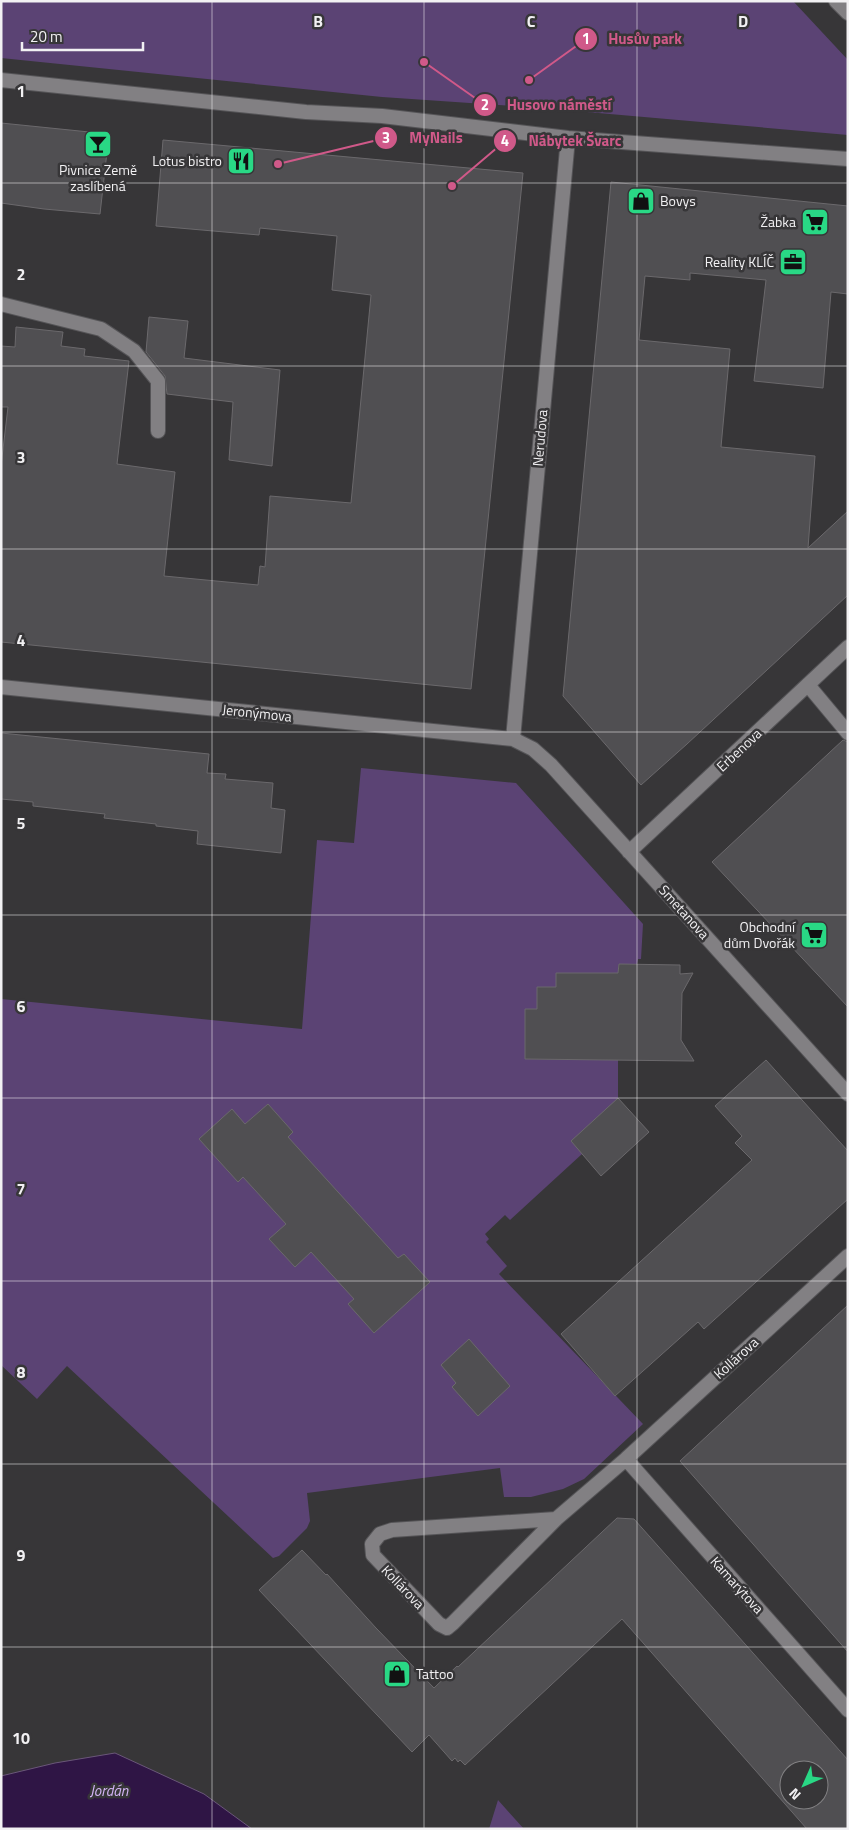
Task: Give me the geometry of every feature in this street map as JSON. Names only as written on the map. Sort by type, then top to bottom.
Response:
[{"type":"street","points":[[836,1],[848,13]]},
{"type":"street","points":[[1,80],[306,112],[382,116],[568,138],[848,159]]},
{"type":"street","name":"Nerudova","points":[[513,739],[568,138]]},
{"type":"street","points":[[1,304],[101,329],[134,351],[158,381],[158,431]]},
{"type":"street","name":"Erbenova","points":[[630,852],[848,647]]},
{"type":"street","points":[[808,685],[848,733]]},
{"type":"street","name":"Jeronýmova","points":[[1,687],[513,739]]},
{"type":"street","name":"Smetanova","points":[[513,739],[533,749],[551,766],[848,1094]]},
{"type":"street","name":"Kollárova","points":[[556,1519],[392,1530],[380,1534],[372,1544],[373,1555],[439,1624],[447,1628],[556,1519],[626,1459],[848,1256]]},
{"type":"street","name":"Kamarýtova","points":[[626,1459],[848,1710]]},
{"type":"shaded area","points":[[1,1],[793,1],[848,60],[848,135],[541,108],[382,97],[1,58]]},
{"type":"shaded area","points":[[361,768],[516,783],[643,924],[641,959],[638,959],[637,964],[619,964],[618,973],[556,973],[556,987],[537,1009],[525,1009],[525,1059],[618,1060],[618,1098],[582,1154],[510,1220],[505,1215],[485,1234],[489,1239],[486,1242],[507,1266],[499,1274],[643,1424],[584,1479],[563,1489],[531,1497],[504,1497],[500,1468],[307,1493],[310,1521],[307,1528],[279,1556],[273,1558],[67,1366],[37,1399],[1,1365],[1,999],[302,1029],[317,840],[354,843]]},
{"type":"shaded area","points":[[498,1800],[524,1829],[489,1829]]},
{"type":"water","name":"Jordán","points":[[115,1753],[204,1794],[252,1829],[1,1829],[1,1776],[55,1763]]},
{"type":"building","points":[[1,123],[109,134],[100,214],[1,203]]},
{"type":"building","points":[[163,140],[523,173],[471,689],[1,642],[1,466],[8,407],[1,407],[1,346],[15,347],[16,327],[63,332],[61,346],[85,349],[84,356],[129,361],[117,464],[175,472],[164,576],[258,585],[260,566],[265,567],[270,496],[351,503],[371,295],[332,290],[337,236],[260,228],[259,235],[156,226]]},
{"type":"building","points":[[611,182],[848,206],[848,294],[831,292],[823,388],[754,381],[766,280],[690,273],[690,280],[645,276],[639,340],[730,349],[721,447],[815,456],[808,548],[848,511],[848,595],[641,785],[563,696]]},
{"type":"building","points":[[149,317],[188,321],[184,358],[280,370],[272,466],[229,460],[233,402],[167,394],[165,376],[146,352]]},
{"type":"building","points":[[1,733],[209,754],[207,773],[226,774],[225,779],[273,783],[271,808],[285,810],[281,853],[197,844],[198,831],[104,818],[105,814],[33,806],[33,802],[1,799]]},
{"type":"building","name":"Obchodní dům Dvořák","points":[[843,740],[848,742],[848,1007],[712,862]]},
{"type":"building","points":[[619,964],[680,965],[680,974],[693,973],[682,993],[681,1040],[694,1061],[525,1059],[525,1009],[537,1009],[537,987],[556,987],[556,973],[618,973]]},
{"type":"building","points":[[766,1060],[848,1151],[848,1199],[704,1329],[698,1322],[615,1396],[561,1334],[752,1160],[735,1143],[742,1136],[715,1106]]},
{"type":"building","points":[[618,1098],[649,1132],[601,1176],[571,1141]]},
{"type":"building","points":[[268,1104],[293,1132],[288,1137],[398,1258],[404,1254],[430,1282],[374,1333],[348,1304],[354,1299],[311,1252],[295,1267],[269,1239],[286,1224],[243,1177],[238,1182],[199,1139],[232,1109],[245,1124]]},
{"type":"building","points":[[848,1305],[848,1652],[680,1461]]},
{"type":"building","points":[[469,1339],[510,1386],[478,1416],[452,1387],[456,1383],[441,1365]]},
{"type":"building","points":[[617,1518],[634,1519],[848,1760],[848,1829],[807,1829],[790,1810],[829,1810],[829,1760],[779,1760],[779,1797],[622,1619],[465,1765],[460,1760],[458,1762],[455,1758],[452,1761],[429,1735],[412,1752],[259,1590],[302,1550],[434,1688]]},
{"type":"place","name":"Husovo náměstí","points":[[424,62]]},
{"type":"place","name":"Husův park","points":[[529,80]]},
{"type":"place","name":"Pivnice Země zaslíbená","points":[[98,144]]},
{"type":"place","name":"Lotus bistro","points":[[241,161]]},
{"type":"place","name":"MyNails","points":[[278,164]]},
{"type":"place","name":"Nábytek Švarc","points":[[452,186]]},
{"type":"place","name":"Bovys","points":[[641,201]]},
{"type":"place","name":"Žabka","points":[[815,222]]},
{"type":"place","name":"Reality KLÍČ","points":[[793,262]]},
{"type":"place","name":"Obchodní dům Dvořák","points":[[814,935]]},
{"type":"place","name":"Tattoo","points":[[397,1674]]}]
